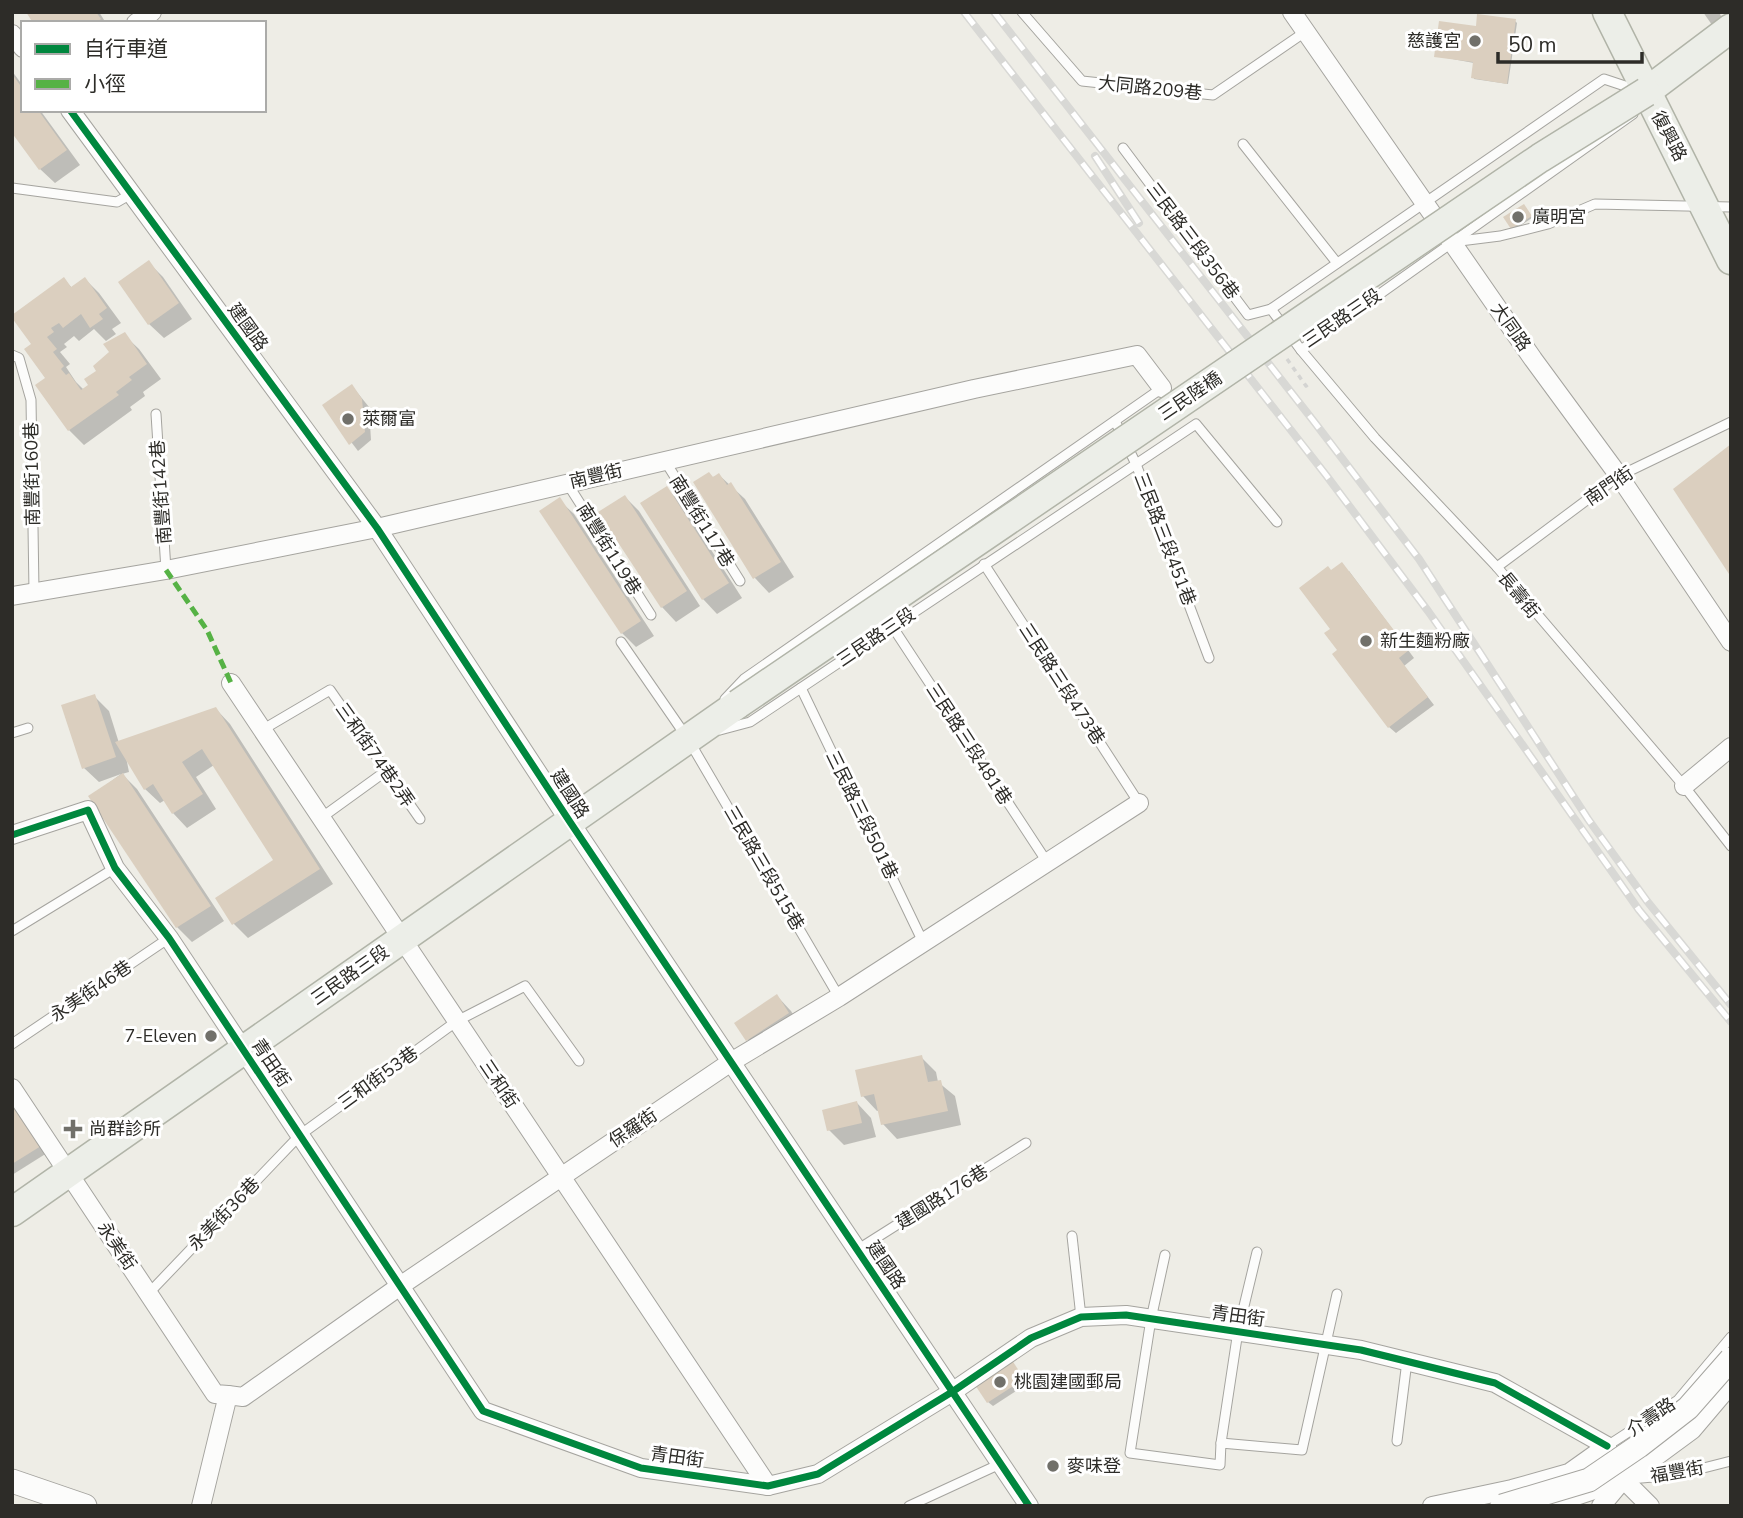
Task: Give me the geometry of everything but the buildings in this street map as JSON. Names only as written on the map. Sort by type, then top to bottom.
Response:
[{"type":"main road","name":"復興路","points":[[1607,12],[1646,92],[1718,206],[1731,260]]},
{"type":"main road","name":"三民路三段","points":[[1646,92],[1731,29]]},
{"type":"main road","name":"三民陸橋","points":[[738,704],[1540,158],[1646,92]]},
{"type":"main road","name":"三民路三段","points":[[12,1212],[738,704]]},
{"type":"street","name":"大同路","points":[[1292,12],[1423,204],[1619,476],[1731,642]]},
{"type":"street","name":"建國路","points":[[70,112],[377,528],[570,822],[1029,1506]]},
{"type":"street","name":"南豐街","points":[[12,596],[166,570],[377,528],[974,389],[1137,355],[1162,388]]},
{"type":"street","name":"三和街","points":[[231,683],[768,1486]]},
{"type":"street","points":[[1685,786],[1731,747]]},
{"type":"street","name":"保羅街","points":[[229,1395],[243,1397],[400,1286],[731,1062],[839,997],[1139,803]]},
{"type":"street","name":"青田街","points":[[12,835],[88,810],[115,868],[169,937],[484,1412],[641,1468],[768,1486],[818,1474],[952,1392],[1031,1339],[1081,1317],[1126,1315],[1361,1350],[1495,1383],[1607,1446]]},
{"type":"street","name":"永美街","points":[[12,1088],[215,1394],[229,1395]]},
{"type":"street","points":[[1502,1506],[1589,1480],[1688,1408],[1728,1356]]},
{"type":"street","name":"介壽路","points":[[1546,1506],[1624,1479],[1692,1430],[1731,1384]]},
{"type":"street","points":[[201,1506],[229,1395]]},
{"type":"street","points":[[1607,1446],[1624,1479],[1650,1506]]},
{"type":"street","name":"介壽路","points":[[1432,1506],[1512,1489],[1569,1473],[1607,1446]]},
{"type":"street","points":[[1601,1506],[1624,1479]]},
{"type":"street","points":[[12,1481],[85,1506]]},
{"type":"lane","name":"大同路209巷","points":[[1022,12],[1082,81],[1213,95],[1304,32]]},
{"type":"lane","points":[[1271,309],[1604,79],[1646,92]]},
{"type":"lane","name":"三民路三段","points":[[1271,309],[1301,350],[1631,117],[1646,92]]},
{"type":"lane","points":[[1243,144],[1338,263]]},
{"type":"lane","name":"三民路三段356巷","points":[[1123,148],[1248,315],[1271,309]]},
{"type":"lane","points":[[12,188],[117,202],[131,194]]},
{"type":"lane","points":[[1451,242],[1500,236],[1548,224],[1595,204],[1718,206]]},
{"type":"lane","name":"長壽街","points":[[1301,350],[1375,438],[1497,567],[1685,786],[1731,846]]},
{"type":"lane","name":"南豐街160巷","points":[[16,357],[31,400],[34,591]]},
{"type":"lane","name":"三民路三段","points":[[688,739],[744,679],[1162,388]]},
{"type":"lane","name":"南豐街142巷","points":[[156,414],[166,570]]},
{"type":"lane","name":"三民路三段451巷","points":[[1115,421],[1136,464],[1209,658]]},
{"type":"lane","name":"南門街","points":[[1497,567],[1619,476],[1731,422]]},
{"type":"lane","name":"三民路三段","points":[[688,739],[750,722],[1196,424],[1277,522]]},
{"type":"lane","name":"南豐街117巷","points":[[664,460],[740,582]]},
{"type":"lane","name":"南豐街119巷","points":[[567,483],[651,615]]},
{"type":"lane","name":"三民路三段473巷","points":[[984,564],[1139,803]]},
{"type":"lane","name":"三民路三段481巷","points":[[892,626],[1047,862]]},
{"type":"lane","name":"三民路三段515巷","points":[[621,642],[688,739],[839,997]]},
{"type":"lane","name":"三民路三段501巷","points":[[801,688],[923,942]]},
{"type":"lane","name":"三和街74巷2弄","points":[[262,730],[330,690],[420,819]]},
{"type":"lane","points":[[12,733],[28,728]]},
{"type":"lane","points":[[321,818],[386,771]]},
{"type":"lane","points":[[12,930],[115,868]]},
{"type":"lane","name":"永美街46巷","points":[[12,1044],[169,937]]},
{"type":"lane","name":"三和街53巷","points":[[300,1135],[457,1021],[525,986],[579,1061]]},
{"type":"lane","name":"永美街36巷","points":[[149,1293],[300,1135]]},
{"type":"lane","name":"建國路176巷","points":[[857,1250],[1026,1143]]},
{"type":"lane","points":[[1072,1236],[1081,1317]]},
{"type":"lane","points":[[1165,1255],[1130,1453],[1220,1465],[1238,1331],[1257,1252]]},
{"type":"lane","points":[[1221,1443],[1302,1450],[1336,1294]]},
{"type":"lane","name":"介壽路","points":[[1607,1446],[1678,1400],[1728,1356],[1731,1337]]},
{"type":"lane","points":[[1396,1441],[1407,1362]]},
{"type":"lane","name":"福豐街","points":[[1624,1479],[1676,1475],[1731,1461]]},
{"type":"lane","points":[[909,1506],[1000,1464]]},
{"type":"path","points":[[1286,357],[1306,386],[1310,383],[1304,373]]},
{"type":"railway","points":[[964,12],[1326,475],[1428,611],[1639,910],[1731,1022]]},
{"type":"railway","points":[[994,12],[1419,559],[1588,819],[1647,901],[1731,1005]]},
{"type":"railway","points":[[1095,156],[1139,223]]},
{"type":"marked path","points":[[166,570],[207,630],[231,683]]},
{"type":"cycle path","points":[[71,112],[377,528],[570,822],[1029,1506]]},
{"type":"cycle path","points":[[12,835],[88,810],[115,868],[169,938],[483,1411],[641,1468],[768,1486],[818,1474],[952,1392],[1031,1338],[1081,1317],[1126,1315],[1361,1350],[1495,1383],[1607,1446]]},
{"type":"place","name":"慈護宮","points":[[1475,41]]},
{"type":"place","name":"廣明宮","points":[[1518,217]]},
{"type":"place","name":"萊爾富","points":[[348,419]]},
{"type":"place","name":"新生麵粉廠","points":[[1366,641]]},
{"type":"place","name":"7-Eleven","points":[[211,1036]]},
{"type":"place","name":"尚群診所","points":[[73,1129]]},
{"type":"place","name":"桃園建國郵局","points":[[1000,1382]]},
{"type":"place","name":"麥味登","points":[[1053,1466]]}]
